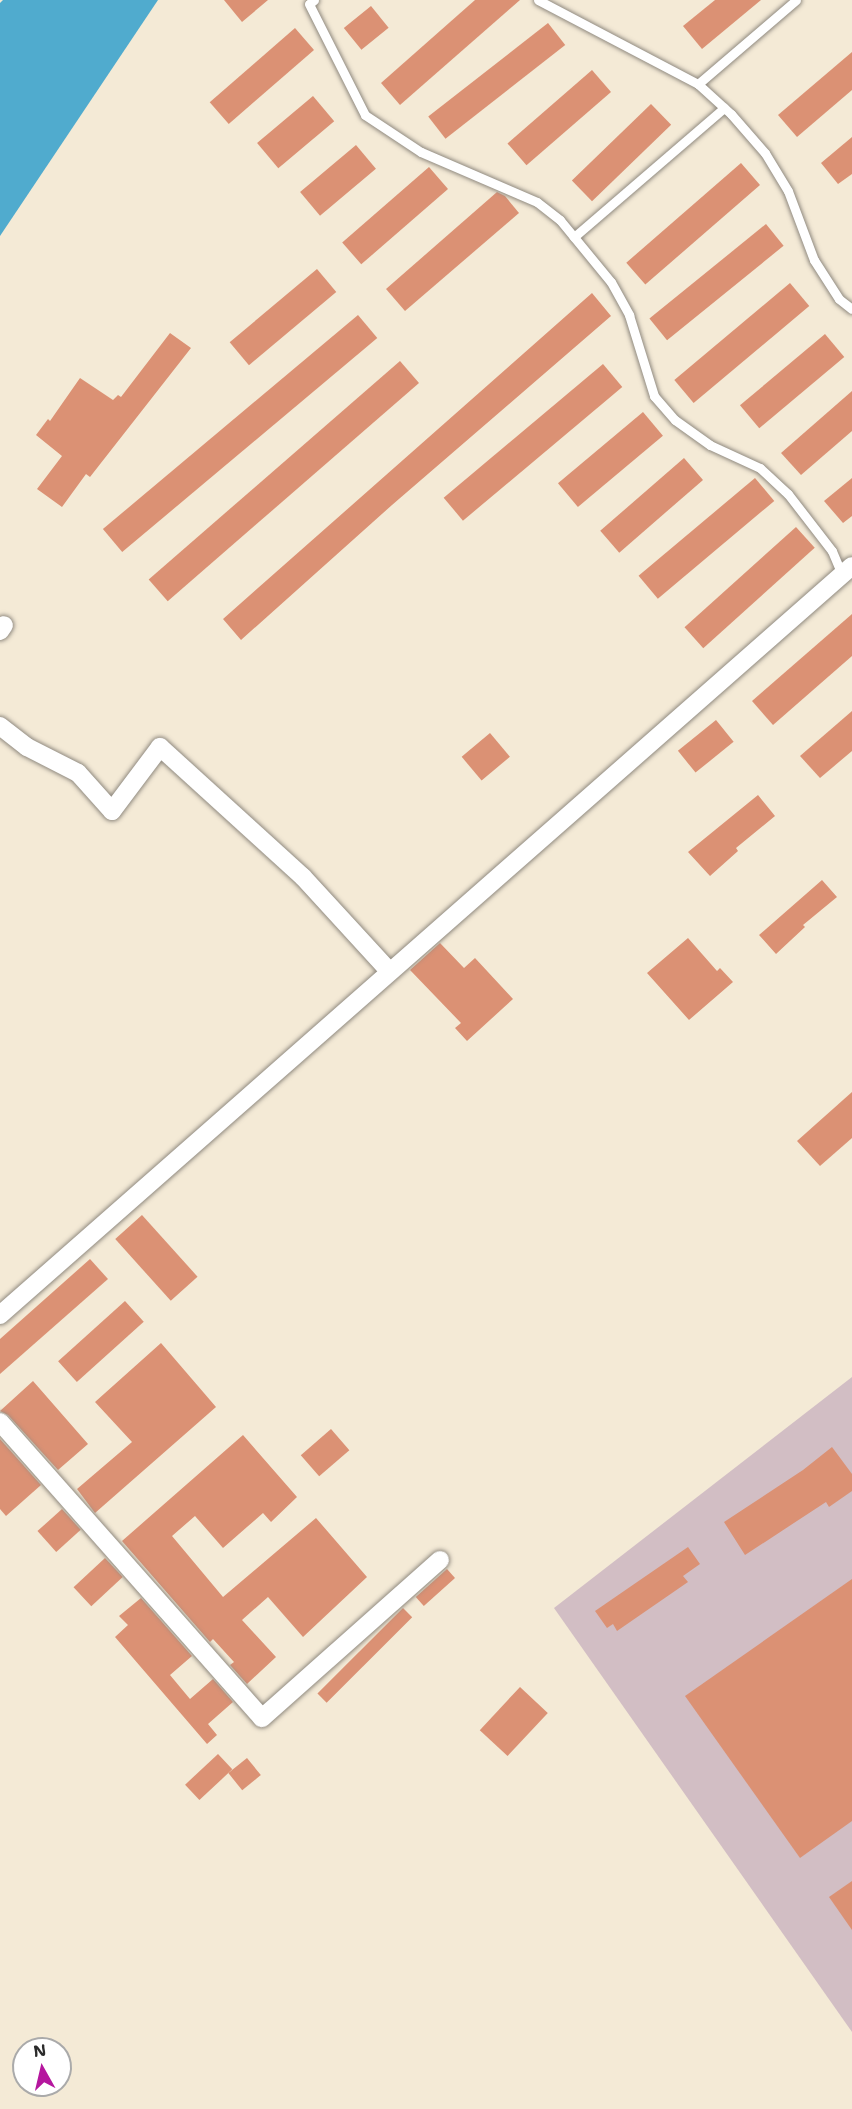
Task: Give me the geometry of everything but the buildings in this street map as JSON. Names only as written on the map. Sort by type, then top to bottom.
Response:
[{"type":"street","points":[[0,1315],[847,570]]},
{"type":"street","points":[[0,726],[27,747],[78,773],[112,811],[160,747],[303,877],[389,971]]},
{"type":"street","points":[[0,1422],[262,1718],[440,1560]]},
{"type":"lane","points":[[314,0],[309,4],[365,115],[422,152],[537,202],[560,220],[611,282],[629,315],[654,396],[675,420],[710,446],[760,468],[788,494],[847,570]]},
{"type":"lane","points":[[538,0],[698,84],[724,108],[765,153],[788,191],[814,260],[839,299],[852,309]]},
{"type":"lane","points":[[698,84],[796,0]]},
{"type":"lane","points":[[574,237],[724,108]]},
{"type":"shaded area","points":[[852,1377],[852,2032],[554,1608]]},
{"type":"water","points":[[3,0],[158,0],[0,236],[0,3]]}]
